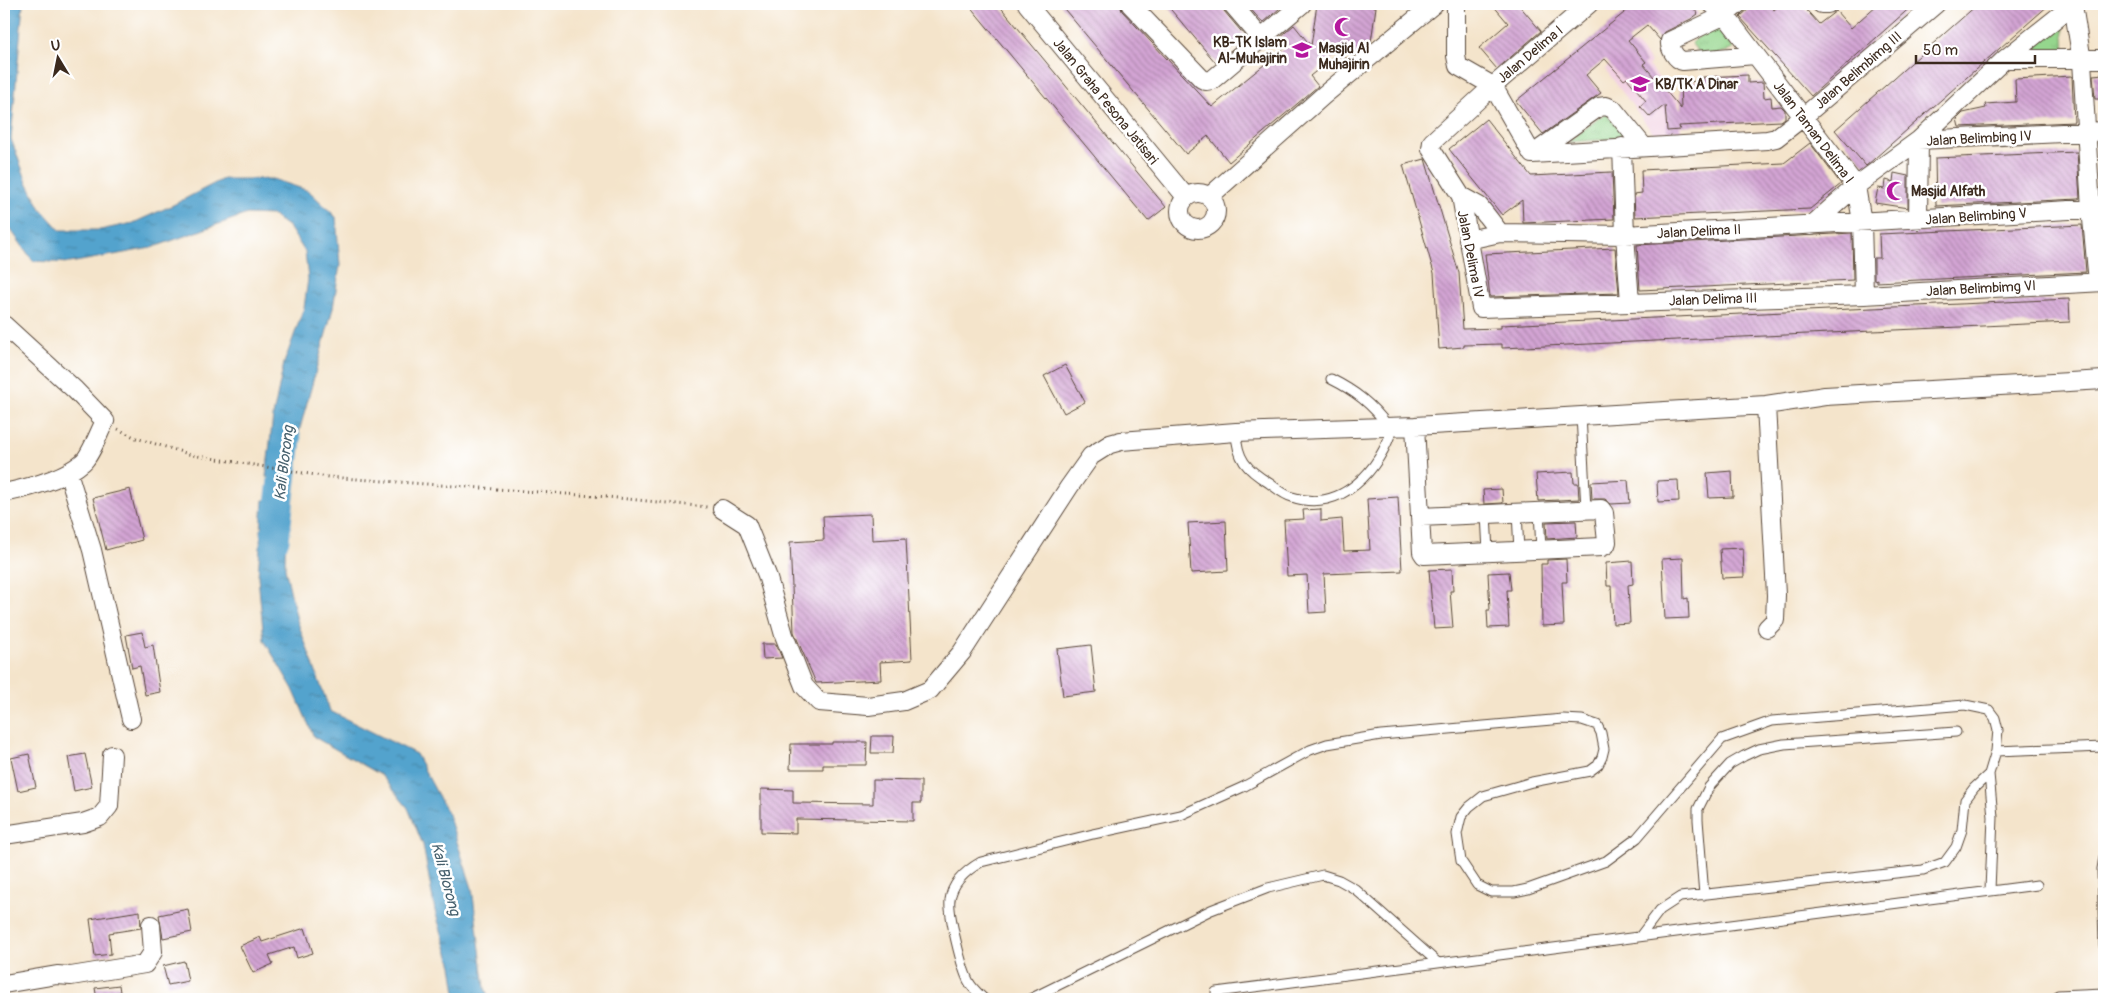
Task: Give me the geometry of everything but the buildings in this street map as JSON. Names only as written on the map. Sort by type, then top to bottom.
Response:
[{"type":"street","name":"Jalan Graha Pesona Jatisari","points":[[1027,4],[1186,197]]},
{"type":"street","points":[[1130,4],[1206,81],[1212,80],[1302,4]]},
{"type":"street","points":[[1232,4],[1261,38]]},
{"type":"street","points":[[1210,196],[1324,95],[1434,4]]},
{"type":"street","points":[[1456,4],[1456,56],[1458,66],[1493,86],[1532,154],[1599,107],[1606,106],[1613,108],[1644,147]]},
{"type":"street","name":"Jalan Delima I","points":[[1493,86],[1589,4]]},
{"type":"street","points":[[1821,4],[1828,4]]},
{"type":"street","name":"Jalan Belimbimg III","points":[[1532,154],[1776,138],[1936,4]]},
{"type":"street","points":[[1864,295],[1862,222],[1856,186],[1920,140],[2005,59],[2073,4],[2096,131],[2101,282]]},
{"type":"street","name":"Jalan Taman Delima I","points":[[1756,54],[1683,61],[1677,58],[1670,45],[1670,41],[1725,8],[1756,54],[1856,186],[1811,226]]},
{"type":"street","points":[[2005,59],[2082,61],[2104,59]]},
{"type":"street","name":"Jalan Delima IV","points":[[1493,86],[1432,142],[1431,146],[1460,196],[1482,308],[1630,302]]},
{"type":"street","name":"Jalan Belimbing IV","points":[[1918,220],[1920,140],[2096,131]]},
{"type":"street","points":[[1622,147],[1624,235],[1630,302]]},
{"type":"street","points":[[1197,192],[1210,196],[1216,207],[1216,214],[1210,225],[1198,229],[1186,225],[1182,221],[1180,208],[1186,197],[1197,192]]},
{"type":"street","points":[[1460,196],[1479,206],[1500,233]]},
{"type":"street","name":"Jalan Belimbing V","points":[[1862,222],[2098,208]]},
{"type":"street","name":"Jalan Delima II","points":[[1468,240],[1500,233],[1624,235],[1862,222]]},
{"type":"street","name":"Jalan Belimbimg VI","points":[[1864,295],[2101,282]]},
{"type":"street","name":"Jalan Delima III","points":[[1630,302],[1864,295]]},
{"type":"street","points":[[4,325],[75,390],[105,421],[84,462],[68,472],[31,487],[4,493]]},
{"type":"street","points":[[722,509],[747,525],[768,575],[784,635],[804,686],[820,702],[868,706],[904,701],[930,690],[962,652],[1091,456],[1110,444],[1121,441],[1236,432],[1414,426],[1766,405],[1825,396],[2104,380]]},
{"type":"street","points":[[1766,405],[1776,595],[1775,620],[1767,628]]},
{"type":"street","points":[[1414,426],[1420,517],[1424,555],[1606,545],[1603,510],[1586,509],[1420,517]]},
{"type":"street","points":[[68,472],[92,550],[131,719]]},
{"type":"street","points":[[4,835],[83,823],[100,817],[109,806],[112,755]]},
{"type":"street","points":[[4,984],[57,975],[71,976],[146,964],[153,952],[151,925]]},
{"type":"lane","points":[[1236,432],[1237,448],[1240,456],[1249,467],[1263,480],[1291,497],[1307,500],[1325,500],[1349,491],[1374,466],[1389,440],[1390,426],[1364,398],[1351,388],[1331,379]]},
{"type":"lane","points":[[1581,415],[1586,509]]},
{"type":"lane","points":[[1539,511],[1541,550]]},
{"type":"lane","points":[[1517,512],[1519,551]]},
{"type":"lane","points":[[1486,514],[1488,552]]},
{"type":"lane","points":[[984,999],[969,982],[959,951],[950,910],[950,899],[953,892],[964,874],[971,868],[981,862],[1093,834],[1181,815],[1243,787],[1310,750],[1327,744],[1381,735],[1563,719],[1582,720],[1597,725],[1601,733],[1604,749],[1598,765],[1590,772],[1532,782],[1483,796],[1469,807],[1461,817],[1457,834],[1461,861],[1477,885],[1483,890],[1499,892],[1528,889],[1606,861],[1637,838],[1722,739],[1772,722],[1965,705],[1989,710],[1996,718],[1998,730],[1996,751],[1989,774],[1993,817],[1990,890]]},
{"type":"lane","points":[[1704,895],[1698,809],[1709,787],[1730,764],[1759,749],[1784,744],[1956,732]]},
{"type":"lane","points":[[1996,751],[2104,747]]},
{"type":"lane","points":[[1641,935],[1660,910],[1680,897],[1923,870],[1945,862],[1956,847],[1962,830],[1965,800],[1974,788],[1989,774]]},
{"type":"lane","points":[[2104,857],[2102,869],[2104,946]]},
{"type":"lane","points":[[1030,999],[1211,910],[1268,888],[1323,875],[1339,880],[1355,889],[1437,962]]},
{"type":"lane","points":[[1216,992],[1641,935],[2037,885]]},
{"type":"lane","points":[[2058,995],[2104,993]]},
{"type":"path","points":[[105,421],[136,438],[192,455],[250,466],[328,477],[608,497],[722,509]]},
{"type":"shaded area","name":"KB/TK A Dinar","points":[[1635,43],[1651,62],[1648,66],[1678,99],[1682,138],[1656,137],[1605,69]]},
{"type":"green space","points":[[2063,17],[2065,56],[2019,55]]},
{"type":"green space","points":[[1714,25],[1734,49],[1704,58],[1691,43]]},
{"type":"green space","points":[[1606,113],[1627,138],[1568,142]]},
{"type":"water","points":[[4,4],[23,4],[11,139],[27,182],[41,209],[60,230],[100,230],[133,223],[223,179],[273,179],[309,191],[336,217],[340,265],[333,308],[296,443],[293,478],[266,477],[273,416],[284,363],[304,308],[308,279],[305,252],[289,227],[272,215],[247,214],[151,248],[70,263],[33,261],[4,220]]},
{"type":"water","points":[[263,500],[286,502],[285,568],[297,620],[330,711],[416,754],[448,814],[472,888],[485,988],[489,999],[457,999],[452,966],[435,911],[423,845],[408,808],[381,775],[314,737],[293,689],[264,640],[258,577]]},
{"type":"waterway","name":"Kali Blorong","points":[[275,539],[287,439]]},
{"type":"place","name":"Masjid Al Muhajirin","points":[[1344,27]]},
{"type":"place","name":"KB-TK Islam Al-Muhajirin","points":[[1302,50]]},
{"type":"place","name":"KB/TK A Dinar","points":[[1640,84]]},
{"type":"place","name":"Masjid Alfath","points":[[1896,191]]}]
